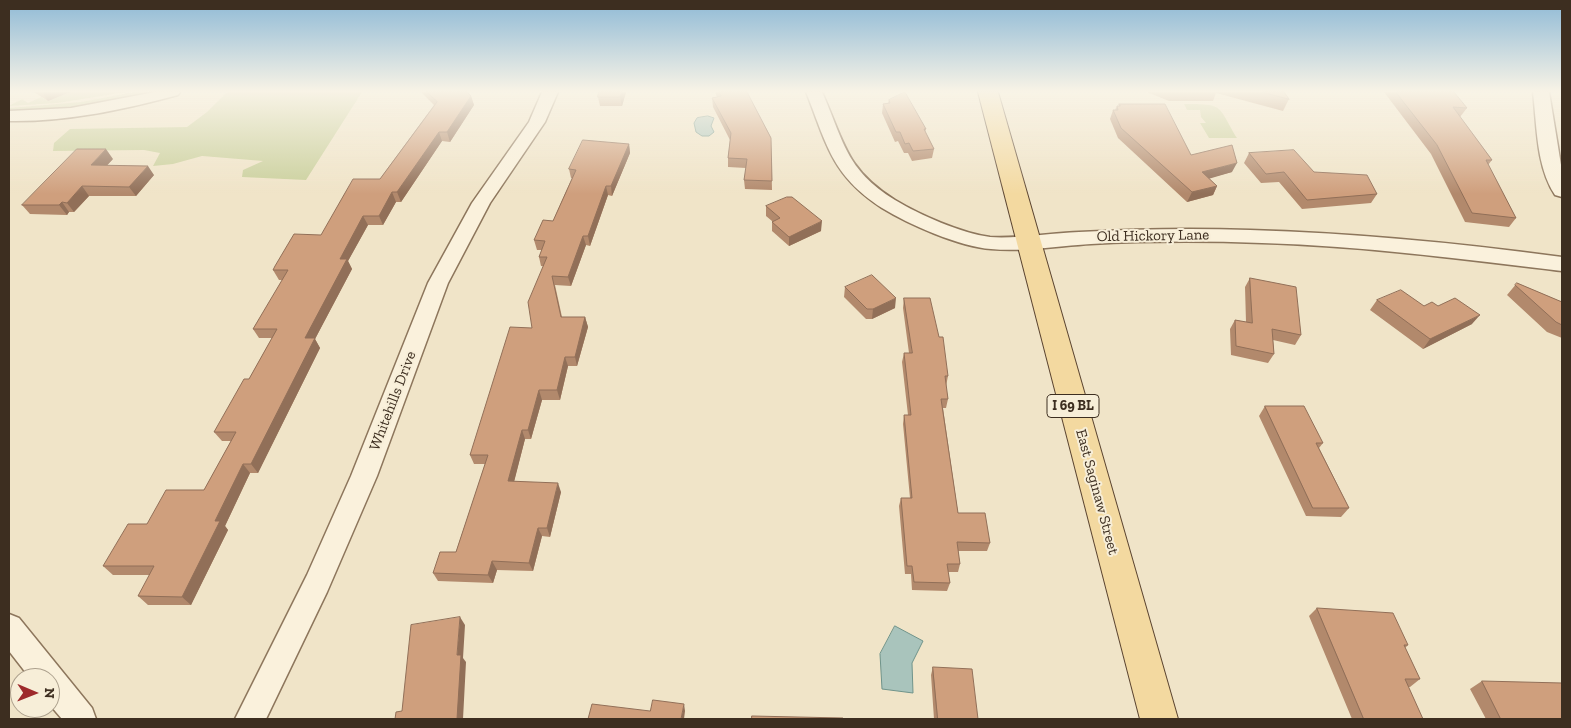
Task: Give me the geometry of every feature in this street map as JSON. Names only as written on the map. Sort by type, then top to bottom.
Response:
[{"type":"main road","name":"East Saginaw Street","points":[[997,126],[1159,719]]},
{"type":"street","name":"Whitehills Drive","points":[[250,719],[317,583],[364,476],[438,283],[481,203],[534,126]]},
{"type":"street","name":"Old Hickory Lane","points":[[828,126],[842,162],[874,194],[904,212],[969,238],[990,243],[1138,236],[1268,236],[1405,245],[1562,264]]},
{"type":"street","points":[[1546,126],[1551,166],[1562,191]]},
{"type":"street","points":[[9,628],[40,668]]},
{"type":"street","points":[[60,693],[81,719]]},
{"type":"green space","points":[[340,126],[306,180],[242,177],[243,170],[263,161],[202,156],[173,164],[153,166],[160,153],[144,150],[53,151],[54,143],[70,129]]},
{"type":"green space","points":[[1202,126],[1230,126],[1237,138],[1209,138]]},
{"type":"water","points":[[695,126],[711,126],[714,132],[709,136],[702,136],[696,132]]},
{"type":"water","points":[[895,626],[923,641],[912,663],[913,693],[882,689],[880,654]]},
{"type":"building","points":[[419,126],[451,126],[447,132],[439,132],[397,192],[392,192],[379,216],[363,216],[340,259],[347,259],[305,338],[315,338],[251,464],[243,464],[215,521],[220,521],[182,597],[138,596],[154,566],[103,566],[128,524],[147,524],[166,490],[204,490],[236,432],[214,432],[244,379],[249,379],[277,329],[253,329],[288,270],[273,270],[275,266],[294,234],[321,235],[353,179],[380,179]]},
{"type":"building","points":[[727,126],[765,126],[771,138],[772,181],[744,180],[747,159],[728,158],[731,133]]},
{"type":"building","points":[[893,126],[924,126],[934,149],[913,151],[909,143],[905,144],[900,132],[896,132]]},
{"type":"building","points":[[1120,126],[1176,126],[1191,155],[1232,145],[1237,163],[1202,172],[1217,186],[1192,192]]},
{"type":"building","points":[[1422,126],[1467,126],[1492,160],[1486,160],[1516,218],[1472,213],[1437,145]]},
{"type":"building","points":[[583,140],[629,144],[611,186],[606,186],[588,236],[583,236],[568,277],[552,276],[561,317],[585,317],[575,357],[565,357],[557,390],[539,390],[528,430],[522,430],[508,481],[558,483],[547,528],[538,528],[529,563],[492,561],[488,575],[433,573],[440,552],[456,552],[488,455],[470,455],[510,327],[532,328],[528,302],[547,257],[539,257],[545,241],[534,240],[543,220],[553,221],[576,170],[569,169]]},
{"type":"building","points":[[77,149],[106,149],[91,165],[148,166],[129,187],[82,186],[67,203],[62,202],[59,205],[22,205]]},
{"type":"building","points":[[1294,150],[1314,172],[1367,175],[1377,194],[1307,200],[1284,172],[1266,174],[1249,153]]},
{"type":"building","points":[[787,197],[792,197],[822,221],[789,237],[772,222],[780,218],[766,206]]},
{"type":"building","points":[[872,275],[896,298],[873,309],[867,309],[845,287]]},
{"type":"building","points":[[1250,278],[1296,287],[1301,335],[1272,329],[1274,354],[1236,346],[1235,320],[1252,323]]},
{"type":"building","points":[[1517,283],[1562,302],[1562,325],[1556,322],[1515,285]]},
{"type":"building","points":[[1401,290],[1424,306],[1432,302],[1438,306],[1455,298],[1480,315],[1430,339],[1377,300]]},
{"type":"building","points":[[904,298],[930,298],[939,337],[943,337],[948,376],[945,376],[948,399],[941,399],[958,513],[985,513],[990,543],[957,542],[960,564],[947,564],[950,583],[914,582],[912,566],[907,566],[901,498],[912,498],[904,415],[911,415],[904,353],[912,353]]},
{"type":"building","points":[[1265,406],[1304,406],[1323,443],[1316,443],[1349,508],[1313,508]]},
{"type":"building","points":[[1317,608],[1393,613],[1408,645],[1404,645],[1420,679],[1405,679],[1423,719],[1364,719]]},
{"type":"building","points":[[460,617],[457,655],[461,655],[457,719],[395,719],[396,712],[402,711],[411,625]]},
{"type":"building","points":[[933,667],[972,669],[978,719],[938,719]]},
{"type":"building","points":[[1482,681],[1562,683],[1562,719],[1501,719]]},
{"type":"building","points":[[653,700],[684,704],[681,719],[588,719],[592,704],[650,711]]},
{"type":"building","points":[[752,716],[843,718],[843,719],[752,719]]}]
